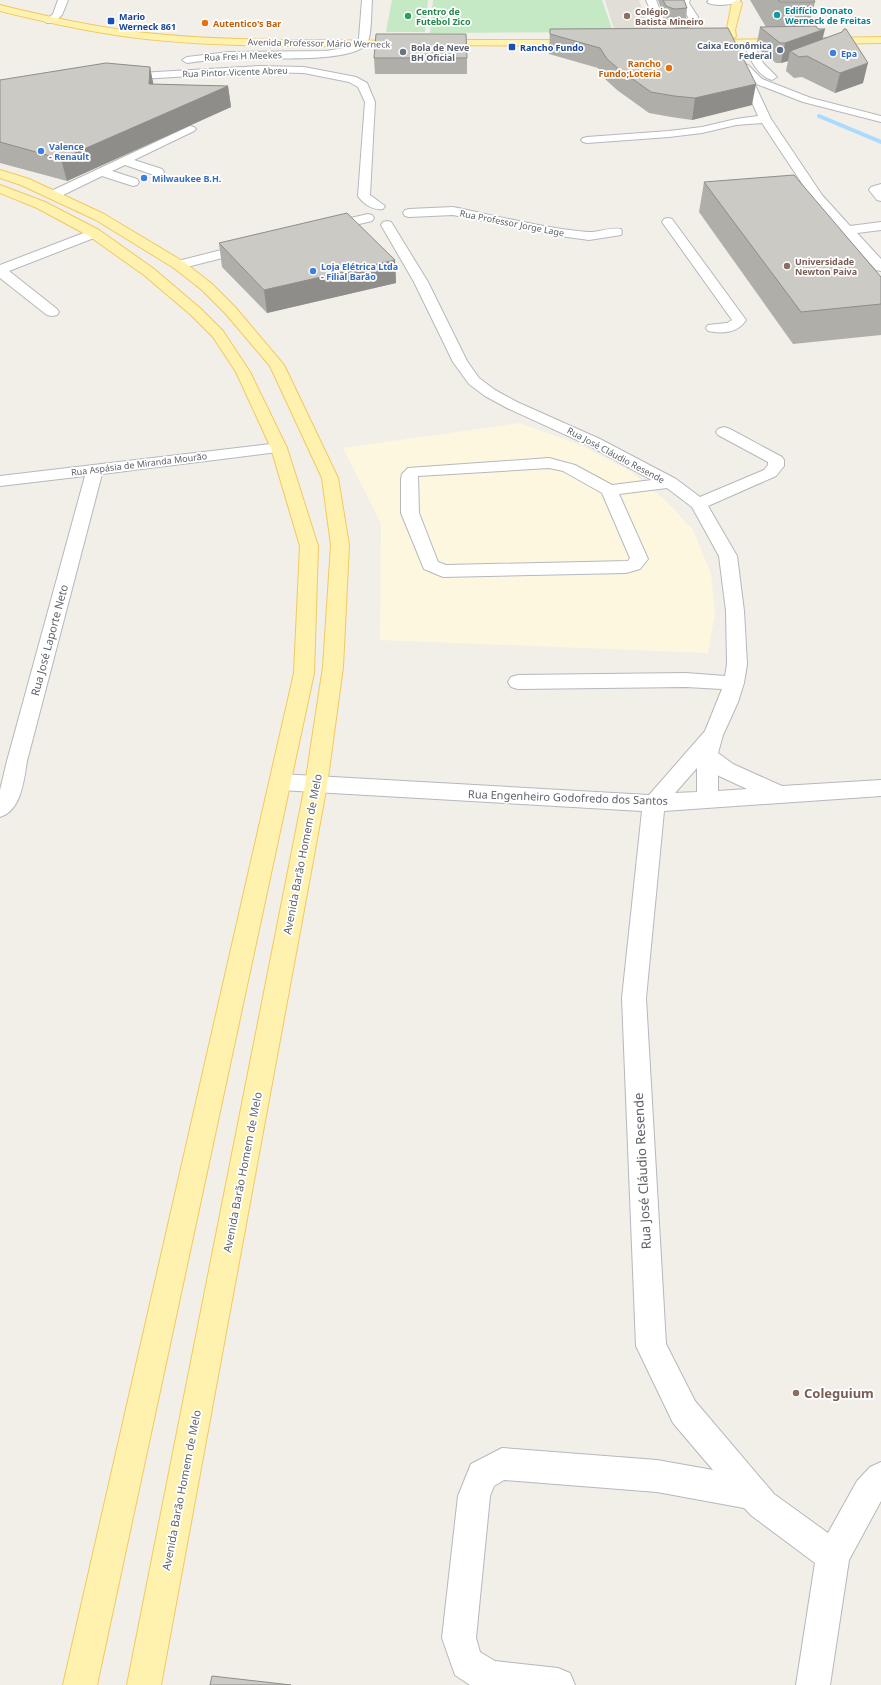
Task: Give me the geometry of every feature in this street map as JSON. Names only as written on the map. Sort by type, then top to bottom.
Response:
[{"type":"main road","name":"Avenida Professor Mário Werneck","points":[[0,0],[54,18]]},
{"type":"main road","points":[[736,1],[744,17]]},
{"type":"main road","points":[[736,1],[730,30],[736,50]]},
{"type":"main road","name":"Avenida Professor Mário Werneck","points":[[0,8],[123,33],[187,39],[228,41],[363,40],[378,38],[419,41],[590,40]]},
{"type":"main road","points":[[753,34],[762,39],[778,42],[799,42]]},
{"type":"main road","points":[[696,39],[736,50],[778,42]]},
{"type":"main road","points":[[813,41],[881,40]]},
{"type":"main road","name":"Avenida Barão Homem de Melo","points":[[0,174],[25,182],[100,217],[179,265],[207,287],[230,310],[277,365],[330,478],[340,545],[333,667],[316,785],[144,1685]]},
{"type":"main road","points":[[0,189],[41,205],[94,233],[149,272],[174,292],[218,334],[292,451],[309,546],[304,672],[80,1685]]},
{"type":"main road","points":[[127,257],[179,265]]},
{"type":"main road","points":[[292,451],[317,459],[330,478]]},
{"type":"street","points":[[54,18],[62,0]]},
{"type":"street","points":[[363,40],[367,0]]},
{"type":"street","points":[[651,0],[659,20],[671,24],[691,22],[693,17],[684,2],[686,0]]},
{"type":"street","points":[[712,2],[736,1]]},
{"type":"street","name":"Rua Frei H Meekes","points":[[124,77],[196,58],[229,55],[326,54],[353,49],[363,40]]},
{"type":"street","points":[[826,52],[833,49],[827,41]]},
{"type":"street","points":[[778,42],[758,44],[751,48],[754,60],[762,69],[785,85],[827,105]]},
{"type":"street","points":[[736,50],[758,81],[768,86],[799,97],[881,119]]},
{"type":"street","points":[[736,50],[765,119],[817,197],[881,267]]},
{"type":"street","points":[[762,69],[774,67]]},
{"type":"street","name":"Rua Pintor Vicente Abreu","points":[[108,80],[124,77],[260,69],[304,70],[352,79],[363,85],[370,102],[364,196],[369,201],[388,206]]},
{"type":"street","points":[[762,69],[768,86],[770,107],[765,119]]},
{"type":"street","points":[[777,99],[799,97]]},
{"type":"street","points":[[587,140],[696,131],[736,122],[765,119]]},
{"type":"street","points":[[53,195],[190,129]]},
{"type":"street","points":[[125,161],[158,172]]},
{"type":"street","points":[[102,172],[133,182]]},
{"type":"street","points":[[881,188],[875,190],[881,197]]},
{"type":"street","points":[[388,206],[403,208],[409,213],[409,216],[402,222],[387,225],[372,222],[368,218],[367,214],[369,211],[388,206]]},
{"type":"street","name":"Rua Professor Jorge Lage","points":[[409,213],[453,211],[560,232],[589,236],[616,232]]},
{"type":"street","points":[[310,232],[368,218]]},
{"type":"street","points":[[668,222],[739,320],[738,324],[733,327],[713,328]]},
{"type":"street","name":"Rua José Cláudio Resende","points":[[387,225],[421,282],[460,362],[474,381],[490,393],[512,405],[594,442],[670,483],[698,504],[728,556],[735,611],[737,664],[734,683],[728,702],[713,735],[707,756],[708,799]]},
{"type":"street","points":[[846,230],[881,226]]},
{"type":"street","points":[[52,312],[2,272],[3,269],[94,233]]},
{"type":"street","points":[[179,265],[264,244]]},
{"type":"street","points":[[698,504],[770,473],[776,466],[776,460],[724,432]]},
{"type":"street","name":"Rua Aspásia de Miranda Mourão","points":[[0,481],[95,470],[292,451]]},
{"type":"street","points":[[609,490],[638,560],[634,565],[626,567],[443,571],[430,565],[410,513],[409,479],[410,474],[414,471],[549,463],[569,468],[609,490],[670,483]]},
{"type":"street","name":"Rua José Laporte Neto","points":[[0,809],[8,800],[13,785],[17,761],[95,470]]},
{"type":"street","points":[[518,682],[686,680],[734,683]]},
{"type":"street","name":"Rua José Cláudio Resende","points":[[713,735],[654,803],[634,998],[651,1346],[684,1412],[752,1493],[763,1505],[833,1556]]},
{"type":"street","points":[[707,756],[726,770],[781,795]]},
{"type":"street","name":"Rua Engenheiro Godofredo dos Santos","points":[[280,782],[654,803],[881,788]]},
{"type":"street","points":[[558,1685],[490,1678],[467,1663],[459,1638],[474,1496],[482,1475],[502,1464],[657,1476],[752,1493]]},
{"type":"street","points":[[813,1685],[833,1556],[868,1492],[881,1478]]},
{"type":"shaded area","name":"Colégio Batista Mineiro","points":[[605,0],[639,0],[650,32],[615,32]]},
{"type":"shaded area","points":[[520,423],[582,446],[630,471],[667,502],[693,530],[711,574],[715,613],[708,653],[380,640],[381,523],[343,448]]},
{"type":"green space","name":"Centro de Futebol Zico","points":[[392,0],[428,0],[425,32],[386,32]]},
{"type":"green space","points":[[433,0],[602,0],[613,32],[430,33]]},
{"type":"building","points":[[663,0],[684,0],[687,8],[674,9],[666,6]]},
{"type":"building","points":[[778,0],[814,0],[815,2],[780,2]]},
{"type":"building","points":[[816,26],[818,29],[825,29],[785,43],[780,43],[760,27]]},
{"type":"building","points":[[728,28],[756,84],[695,98],[651,92],[607,59],[600,48],[550,34],[550,29]]},
{"type":"building","points":[[846,29],[868,63],[840,73],[807,56],[799,57],[790,51],[842,32]]},
{"type":"building","points":[[376,34],[466,34],[467,58],[374,58]]},
{"type":"building","points":[[106,63],[150,67],[149,84],[228,86],[61,159],[0,142],[0,80]]},
{"type":"building","points":[[794,175],[881,277],[881,304],[801,312],[704,182]]},
{"type":"building","points":[[347,213],[395,260],[264,290],[219,243]]},
{"type":"building","points":[[212,1676],[291,1685],[210,1685]]},
{"type":"waterway","points":[[819,116],[881,142]]},
{"type":"place","name":"Edifício Donato Werneck de Freitas","points":[[777,15]]},
{"type":"place","name":"Centro de Futebol Zico","points":[[408,16]]},
{"type":"place","name":"Colégio Batista Mineiro","points":[[627,16]]},
{"type":"place","name":"Mario Werneck 861","points":[[111,21]]},
{"type":"place","name":"Autentico's Bar","points":[[205,23]]},
{"type":"place","name":"Rancho Fundo","points":[[512,47]]},
{"type":"place","name":"Caixa Econômica Federal","points":[[780,50]]},
{"type":"place","name":"Bola de Neve BH Oficial","points":[[403,52]]},
{"type":"place","name":"Epa","points":[[833,53]]},
{"type":"place","name":"Rancho Fundo;Loteria","points":[[669,68]]},
{"type":"place","name":"Valence - Renault","points":[[41,151]]},
{"type":"place","name":"Milwaukee B.H.","points":[[144,178]]},
{"type":"place","name":"Universidade Newton Paiva","points":[[787,266]]},
{"type":"place","name":"Loja Elétrica Ltda - Filial Barão","points":[[313,271]]},
{"type":"place","name":"Coleguium","points":[[796,1393]]}]
